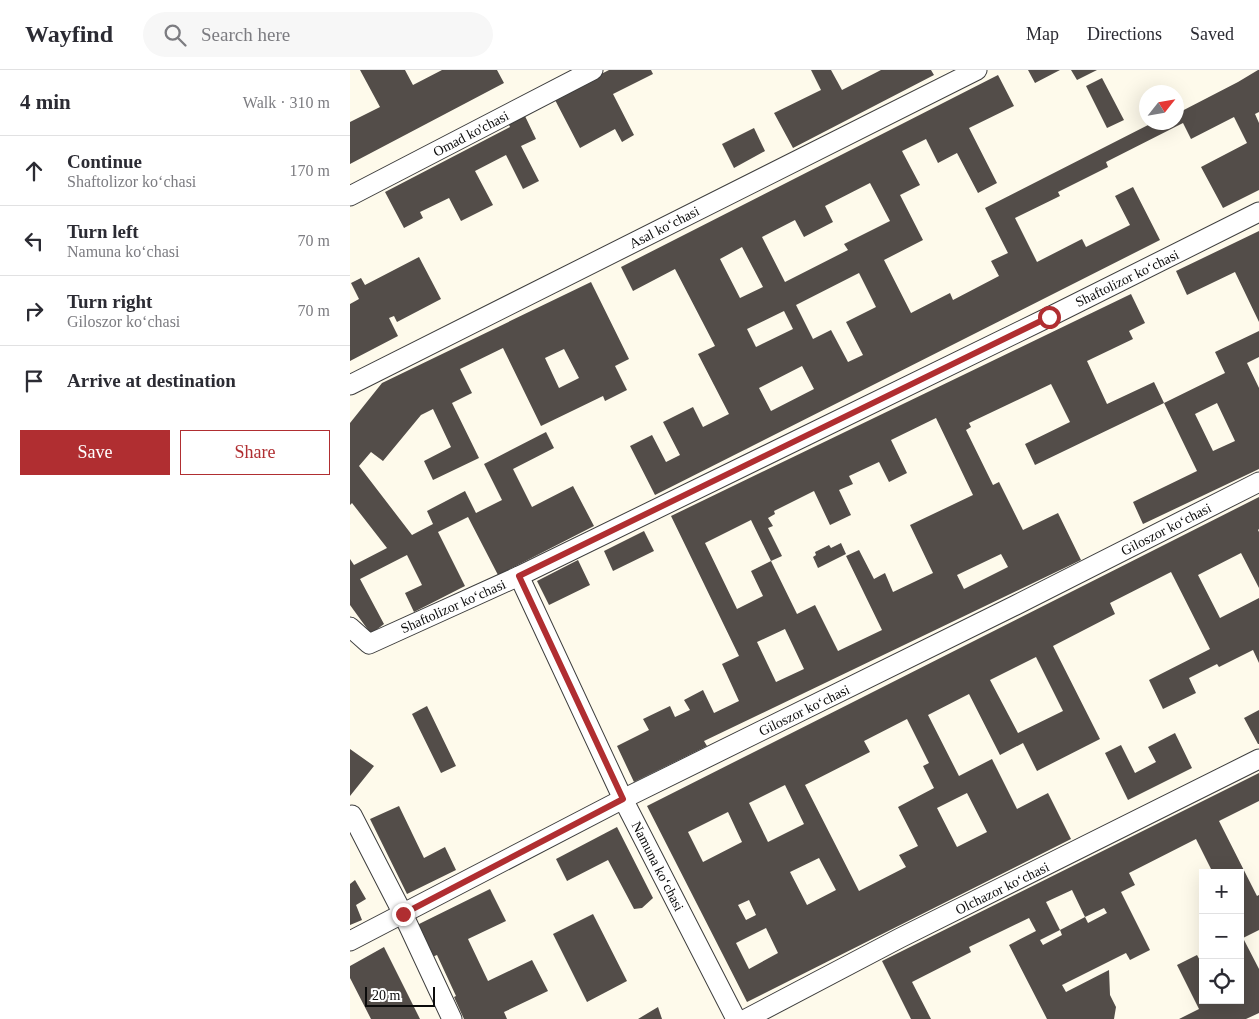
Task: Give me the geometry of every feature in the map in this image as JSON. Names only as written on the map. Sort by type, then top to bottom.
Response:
[{"type":"street","name":"Omad ko'chasi","points":[[350,196],[593,70]]},
{"type":"street","name":"Asal koʻchasi","points":[[350,385],[977,70]]},
{"type":"street","name":"Shaftolizor koʻchasi","points":[[350,627],[369,644],[519,576],[1049,317],[1259,212]]},
{"type":"street","name":"Giloszor koʻchasi","points":[[350,941],[623,799],[1259,482]]},
{"type":"street","name":"Namuna koʻchasi","points":[[519,576],[623,799],[736,1019]]},
{"type":"street","name":"Olchazor koʻchasi","points":[[746,1019],[900,938],[1259,759]]},
{"type":"street","points":[[352,815],[403,914],[452,1019]]},
{"type":"building","points":[[360,70],[405,70],[413,85],[442,70],[497,70],[504,83],[350,164],[350,122],[380,107]]},
{"type":"building","points":[[609,70],[651,70],[653,74],[613,94],[634,135],[622,142],[615,129],[580,148],[554,98]]},
{"type":"building","points":[[811,70],[831,70],[842,90],[881,70],[931,70],[934,75],[793,148],[774,113],[821,90]]},
{"type":"building","points":[[1028,70],[1060,70],[1035,83]]},
{"type":"building","points":[[1071,70],[1097,70],[1077,80]]},
{"type":"building","points":[[1259,70],[1259,112],[1255,114],[1259,123],[1259,190],[1223,208],[1201,167],[1247,143],[1234,117],[1191,139],[1184,125],[1184,110]]},
{"type":"building","points":[[998,75],[1014,106],[969,128],[997,183],[978,193],[957,153],[938,163],[926,139],[902,151],[920,185],[900,195],[923,240],[884,260],[911,313],[950,293],[953,300],[999,276],[991,261],[1008,253],[985,208],[1139,130],[1169,130],[1106,162],[1108,167],[1058,192],[1060,196],[1015,218],[1037,262],[1082,239],[1086,247],[1130,225],[1115,196],[1133,187],[1160,240],[655,495],[630,446],[652,435],[666,462],[680,455],[663,422],[693,407],[703,427],[729,414],[698,354],[715,346],[675,269],[633,291],[621,267]],"holes":[[[870,183],[890,221],[844,244],[848,250],[785,282],[762,237],[795,220],[804,237],[833,222],[825,206]],[[742,247],[763,287],[740,298],[720,259]],[[859,273],[876,307],[846,322],[863,355],[848,362],[831,330],[813,339],[796,305]],[[784,311],[793,329],[756,347],[747,329]],[[802,366],[814,389],[771,411],[759,388]]]},
{"type":"building","points":[[1102,78],[1124,120],[1107,128],[1086,86]]},
{"type":"building","points":[[524,114],[536,139],[521,146],[539,181],[523,189],[506,155],[475,171],[493,205],[461,221],[449,198],[420,212],[423,218],[404,228],[385,192],[510,127],[508,122]]},
{"type":"building","points":[[754,128],[765,151],[734,168],[722,144]]},
{"type":"building","points":[[1259,231],[1259,322],[1235,272],[1187,295],[1176,271]]},
{"type":"building","points":[[419,257],[441,299],[397,322],[394,316],[389,318],[398,336],[350,361],[350,304],[359,299],[351,283],[361,278],[365,285]]},
{"type":"building","points":[[591,282],[629,359],[615,366],[627,390],[605,401],[603,396],[541,426],[503,348],[460,369],[472,393],[452,403],[479,458],[433,480],[424,461],[451,447],[433,409],[421,415],[383,461],[371,452],[359,466],[412,535],[433,524],[427,511],[465,491],[476,513],[502,500],[484,464],[546,432],[554,448],[513,469],[532,507],[573,486],[594,526],[498,575],[468,517],[438,532],[465,586],[414,612],[405,593],[422,585],[407,555],[360,579],[384,624],[371,634],[350,605],[350,559],[354,565],[387,548],[352,503],[350,505],[350,423],[382,383]],"holes":[[[564,349],[579,378],[559,388],[545,358]]]},
{"type":"building","points":[[1131,294],[1145,323],[1129,331],[1133,339],[1087,361],[1107,404],[1154,382],[1164,403],[1035,465],[1025,444],[1070,422],[1051,384],[969,423],[971,427],[966,430],[993,485],[999,482],[1023,530],[1058,513],[1081,560],[704,741],[707,746],[634,782],[617,746],[649,730],[643,719],[670,706],[675,717],[690,710],[684,700],[703,690],[714,713],[739,701],[722,664],[739,656],[671,516]],"holes":[[[936,418],[973,495],[910,525],[933,573],[893,592],[885,573],[874,579],[859,550],[846,556],[882,630],[838,651],[815,605],[797,614],[771,561],[782,556],[768,528],[773,526],[768,518],[775,514],[774,511],[814,491],[830,525],[851,515],[839,490],[853,484],[849,476],[879,462],[889,482],[907,473],[891,440]],[[751,520],[771,561],[751,571],[763,596],[737,609],[705,543]],[[1001,554],[1008,567],[964,589],[957,575]],[[785,629],[804,669],[776,682],[757,642]]]},
{"type":"building","points":[[1259,331],[1259,357],[1247,363],[1259,388],[1259,469],[1143,524],[1133,502],[1197,471],[1164,403],[1225,373],[1215,352]],"holes":[[[1217,403],[1235,441],[1213,451],[1195,414]]]},
{"type":"building","points":[[1259,497],[1259,588],[1241,553],[1198,575],[1220,618],[1259,598],[1259,663],[1253,650],[1219,667],[1217,664],[1189,678],[1196,693],[1163,709],[1149,680],[1210,649],[1171,572],[1110,603],[1115,614],[1053,646],[1100,739],[1037,771],[1023,743],[1000,755],[969,694],[928,715],[959,776],[992,759],[1017,809],[1048,793],[1071,839],[747,1002],[647,806]],"holes":[[[1036,657],[1063,711],[1018,733],[990,680]],[[907,719],[929,763],[923,766],[934,788],[898,807],[918,846],[899,855],[906,867],[859,891],[805,785],[870,752],[864,741]],[[785,785],[804,824],[768,842],[749,803]],[[967,793],[987,832],[957,847],[937,808]],[[728,812],[742,842],[703,862],[688,832]],[[819,858],[836,890],[807,905],[790,872]],[[749,900],[756,915],[746,920],[738,905]],[[766,928],[778,953],[749,969],[736,943]]]},
{"type":"building","points":[[644,531],[654,551],[613,571],[604,551]]},
{"type":"building","points":[[841,543],[846,554],[818,568],[813,557],[816,555],[815,552],[829,545],[831,548]]},
{"type":"building","points":[[578,560],[590,585],[549,605],[537,581]]},
{"type":"building","points":[[427,706],[456,766],[441,773],[412,714]]},
{"type":"building","points":[[1259,710],[1259,744],[1258,744],[1244,718]]},
{"type":"building","points":[[1175,733],[1192,768],[1128,800],[1105,753],[1121,745],[1135,773],[1156,762],[1148,747]]},
{"type":"building","points":[[350,749],[374,766],[350,796]]},
{"type":"building","points":[[1259,773],[1259,801],[1219,821],[1243,869],[1211,869],[1196,839],[1129,873],[1135,885],[1121,892],[1150,950],[1130,960],[1126,953],[1062,985],[1066,992],[1109,970],[1110,995],[1116,1007],[1114,1019],[1047,1019],[1009,945],[1036,931],[1029,918],[969,947],[971,952],[912,982],[931,1019],[911,1019],[882,961]],"holes":[[[1072,890],[1085,917],[1060,930],[1046,902]],[[1104,908],[1107,913],[1088,923],[1085,917]],[[1060,930],[1062,935],[1043,945],[1040,940]]]},
{"type":"building","points":[[399,806],[424,858],[445,847],[456,870],[407,894],[370,819]]},
{"type":"building","points":[[617,827],[653,898],[642,908],[634,909],[608,860],[567,881],[556,859]]},
{"type":"building","points":[[1244,870],[1257,896],[1259,895],[1259,930],[1244,938]]},
{"type":"building","points":[[355,880],[366,899],[356,905],[362,920],[350,925],[350,884]]},
{"type":"building","points":[[490,889],[506,921],[468,939],[488,981],[532,960],[548,991],[504,1012],[507,1019],[464,1019],[454,997],[456,996],[437,955],[432,957],[417,925]]},
{"type":"building","points":[[593,914],[627,981],[587,1002],[553,934]]},
{"type":"building","points":[[1244,940],[1259,969],[1259,1013],[1246,1019],[1179,1019],[1199,1009],[1177,965],[1197,955],[1199,959],[1199,1004],[1244,1004]]},
{"type":"building","points":[[384,947],[420,1019],[371,1019],[350,978],[350,966]]},
{"type":"building","points":[[658,1007],[662,1019],[638,1019]]},
{"type":"route","points":[[403,914],[623,799],[519,576],[1049,317]]}]
